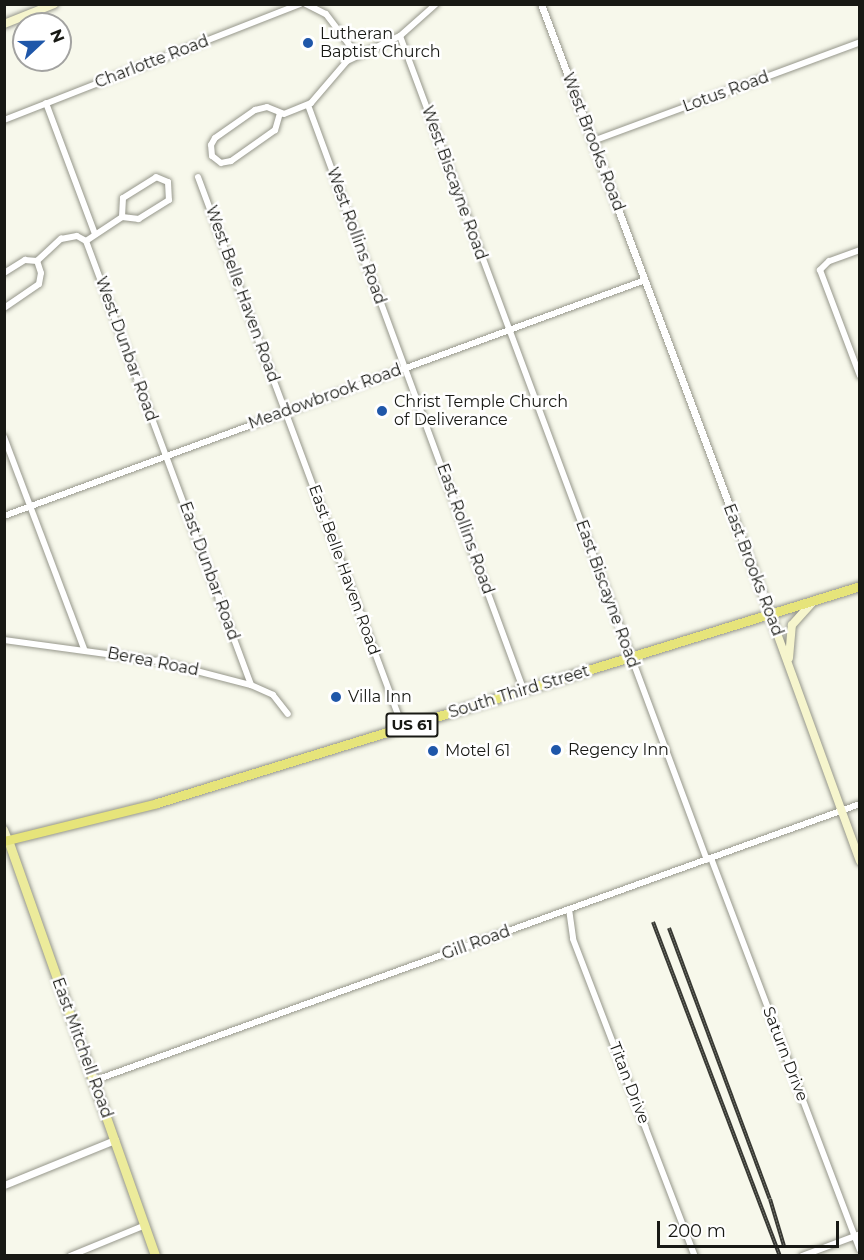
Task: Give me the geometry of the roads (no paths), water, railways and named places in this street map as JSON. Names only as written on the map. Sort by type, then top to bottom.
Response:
[{"type":"highway","name":"South Third Street","points":[[6,840],[158,803],[860,586]]},
{"type":"main road","points":[[4,24],[54,4]]},
{"type":"main road","points":[[789,670],[788,635],[800,613],[813,602]]},
{"type":"main road","name":"East Brooks Road","points":[[770,614],[860,861]]},
{"type":"main road","points":[[4,830],[6,840]]},
{"type":"main road","name":"East Mitchell Road","points":[[6,840],[155,1256]]},
{"type":"street","name":"Charlotte Road","points":[[4,120],[300,4]]},
{"type":"street","points":[[306,4],[327,14],[357,55]]},
{"type":"street","points":[[280,113],[275,130],[233,160],[221,163],[212,156],[211,145],[215,138],[257,109],[267,107],[280,113],[308,105],[357,55],[400,36],[436,4]]},
{"type":"street","name":"West Brooks Road","points":[[541,4],[645,280]]},
{"type":"street","name":"West Biscayne Road","points":[[400,36],[509,329]]},
{"type":"street","name":"Lotus Road","points":[[593,141],[860,42]]},
{"type":"street","points":[[46,103],[95,234]]},
{"type":"street","name":"West Rollins Road","points":[[308,105],[405,368]]},
{"type":"street","points":[[156,177],[168,182],[172,192],[167,202],[139,219],[122,217],[120,203],[128,193],[156,177]]},
{"type":"street","name":"West Belle Haven Road","points":[[198,177],[285,412]]},
{"type":"street","points":[[4,273],[25,260],[37,261],[64,237],[76,236],[86,241],[95,234],[112,227],[122,217]]},
{"type":"street","name":"West Dunbar Road","points":[[86,241],[167,457]]},
{"type":"street","points":[[860,250],[829,261],[820,270],[860,376]]},
{"type":"street","points":[[4,308],[39,284],[41,273],[37,261]]},
{"type":"street","name":"Meadowbrook Road","points":[[4,516],[645,280]]},
{"type":"street","name":"East Brooks Road","points":[[645,280],[770,614]]},
{"type":"street","name":"East Biscayne Road","points":[[509,329],[709,859]]},
{"type":"street","name":"East Rollins Road","points":[[405,368],[524,691]]},
{"type":"street","name":"East Belle Haven Road","points":[[285,412],[402,728]]},
{"type":"street","points":[[4,437],[84,649]]},
{"type":"street","name":"East Dunbar Road","points":[[167,457],[251,685]]},
{"type":"street","name":"Berea Road","points":[[4,640],[84,649],[158,661],[251,685],[273,694],[288,714]]},
{"type":"street","name":"Gill Road","points":[[93,1081],[860,804]]},
{"type":"street","name":"Saturn Drive","points":[[709,859],[858,1235],[860,1250]]},
{"type":"street","name":"Titan Drive","points":[[569,909],[573,939],[695,1256]]},
{"type":"street","points":[[4,1185],[115,1140]]},
{"type":"street","points":[[70,1256],[143,1226]]},
{"type":"street","points":[[802,1256],[858,1235]]},
{"type":"railway","points":[[653,922],[780,1256]]},
{"type":"railway","points":[[669,928],[770,1199],[784,1246]]},
{"type":"place","name":"Lutheran Baptist Church","points":[[308,43]]},
{"type":"place","name":"Christ Temple Church of Deliverance","points":[[382,411]]},
{"type":"place","name":"Villa Inn","points":[[336,697]]},
{"type":"place","name":"Regency Inn","points":[[556,750]]},
{"type":"place","name":"Motel 61","points":[[433,751]]}]
